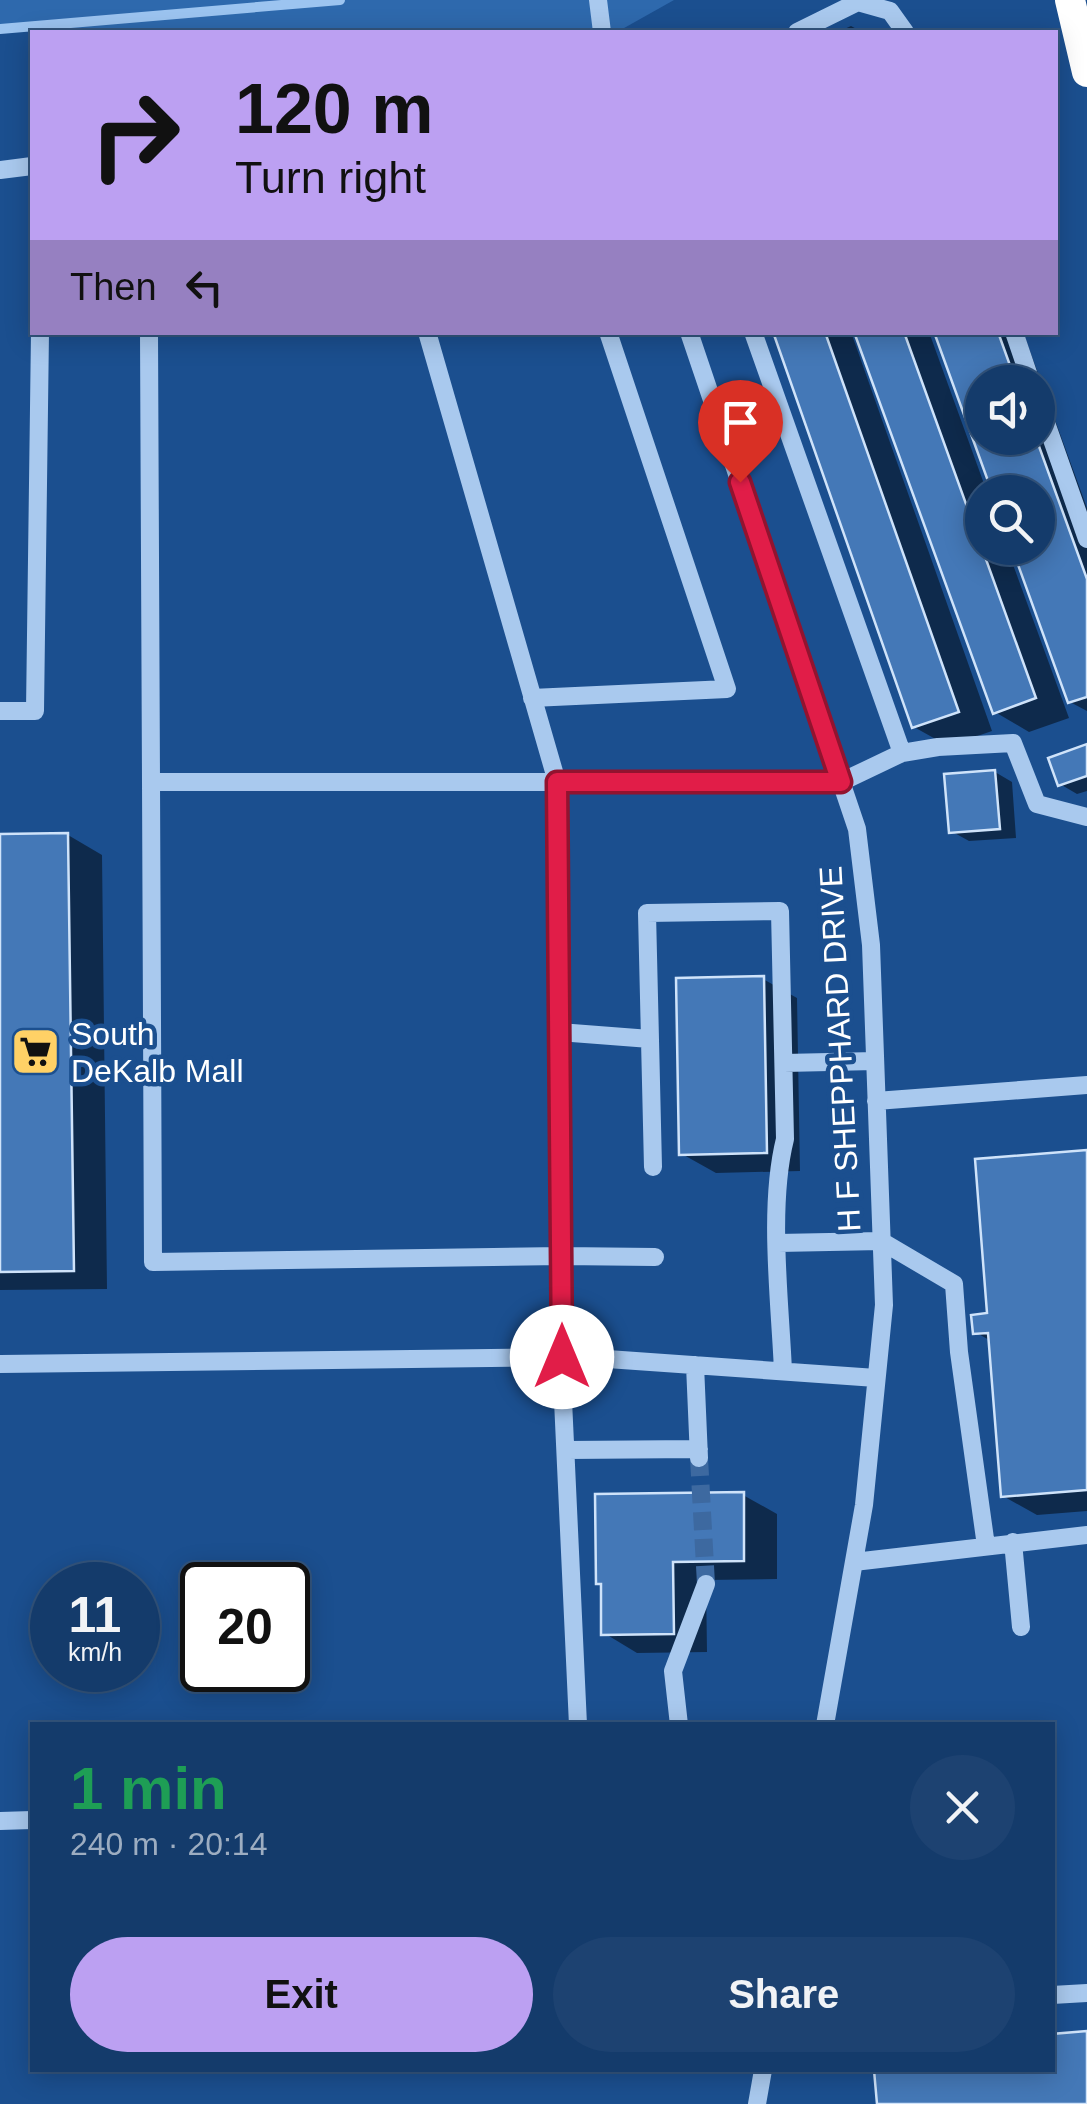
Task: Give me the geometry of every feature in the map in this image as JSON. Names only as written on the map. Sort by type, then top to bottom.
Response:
[{"type":"highway","points":[[1070,0],[1087,72]]},
{"type":"street","points":[[598,0],[602,30]]},
{"type":"street","points":[[801,30],[858,2],[890,11],[904,30]]},
{"type":"street","points":[[0,170],[30,166]]},
{"type":"street","points":[[0,711],[35,711],[40,335]]},
{"type":"street","points":[[148,335],[153,1262],[655,1257]]},
{"type":"street","points":[[428,335],[557,782],[562,1357],[578,1722]]},
{"type":"street","points":[[532,698],[727,689],[609,335]]},
{"type":"street","name":"H F SHEPPHARD DRIVE","points":[[690,335],[857,829],[871,945],[884,1305],[864,1505],[826,1722]]},
{"type":"street","points":[[755,335],[902,753]]},
{"type":"street","points":[[1015,335],[1025,365]]},
{"type":"street","points":[[1055,448],[1087,539]]},
{"type":"street","points":[[151,782],[841,782],[902,753],[938,746],[1013,743],[1037,804],[1087,818]]},
{"type":"street","points":[[653,1167],[647,913],[780,911],[785,1140],[778,1166],[778,1243],[783,1371]]},
{"type":"street","points":[[559,1032],[650,1038]]},
{"type":"street","points":[[784,1063],[875,1061]]},
{"type":"street","points":[[876,1101],[1087,1085]]},
{"type":"street","points":[[778,1243],[881,1241],[954,1284],[959,1352],[986,1546]]},
{"type":"street","points":[[0,1364],[562,1357],[876,1378]]},
{"type":"street","points":[[566,1450],[699,1454],[695,1365]]},
{"type":"street","points":[[854,1562],[1087,1535]]},
{"type":"street","points":[[1014,1542],[1021,1627]]},
{"type":"street","points":[[680,1722],[674,1672],[706,1584]]},
{"type":"street","points":[[0,1821],[30,1820]]},
{"type":"street","points":[[1055,1995],[1087,1993]]},
{"type":"street","points":[[757,2104],[763,2072]]},
{"type":"shaded area","points":[[0,0],[674,0],[621,30],[0,29]]},
{"type":"building","points":[[774,335],[826,335],[959,712],[912,728]]},
{"type":"building","points":[[855,335],[905,335],[965,501],[965,565],[988,565],[1036,698],[993,714]]},
{"type":"building","points":[[935,335],[999,335],[1010,365],[965,365],[965,418]]},
{"type":"building","points":[[979,455],[1042,455],[1049,475],[986,475]]},
{"type":"building","points":[[1055,491],[1087,579],[1087,697],[1068,703],[1018,565],[1055,565]]},
{"type":"building","points":[[1087,744],[1087,776],[1058,786],[1048,758]]},
{"type":"building","points":[[995,770],[1000,829],[949,833],[944,774]]},
{"type":"building","name":"South DeKalb Mall","points":[[68,833],[74,1271],[0,1272],[0,834]]},
{"type":"building","points":[[764,976],[767,1153],[679,1155],[676,978]]},
{"type":"building","points":[[1087,1150],[1087,1490],[1001,1497],[988,1333],[973,1334],[971,1315],[987,1313],[975,1159]]},
{"type":"building","points":[[744,1492],[744,1561],[673,1562],[674,1634],[601,1635],[595,1494]]},
{"type":"building","points":[[1087,2031],[1087,2104],[877,2104],[874,2072],[1055,2072],[1055,2034]]},
{"type":"waterway","points":[[0,29],[340,0]]},
{"type":"tunnel","points":[[699,1458],[706,1584]]},
{"type":"place","name":"South DeKalb Mall","points":[[36,1052]]},
{"type":"route","points":[[562,1357],[557,782],[841,782],[740,482]]}]
